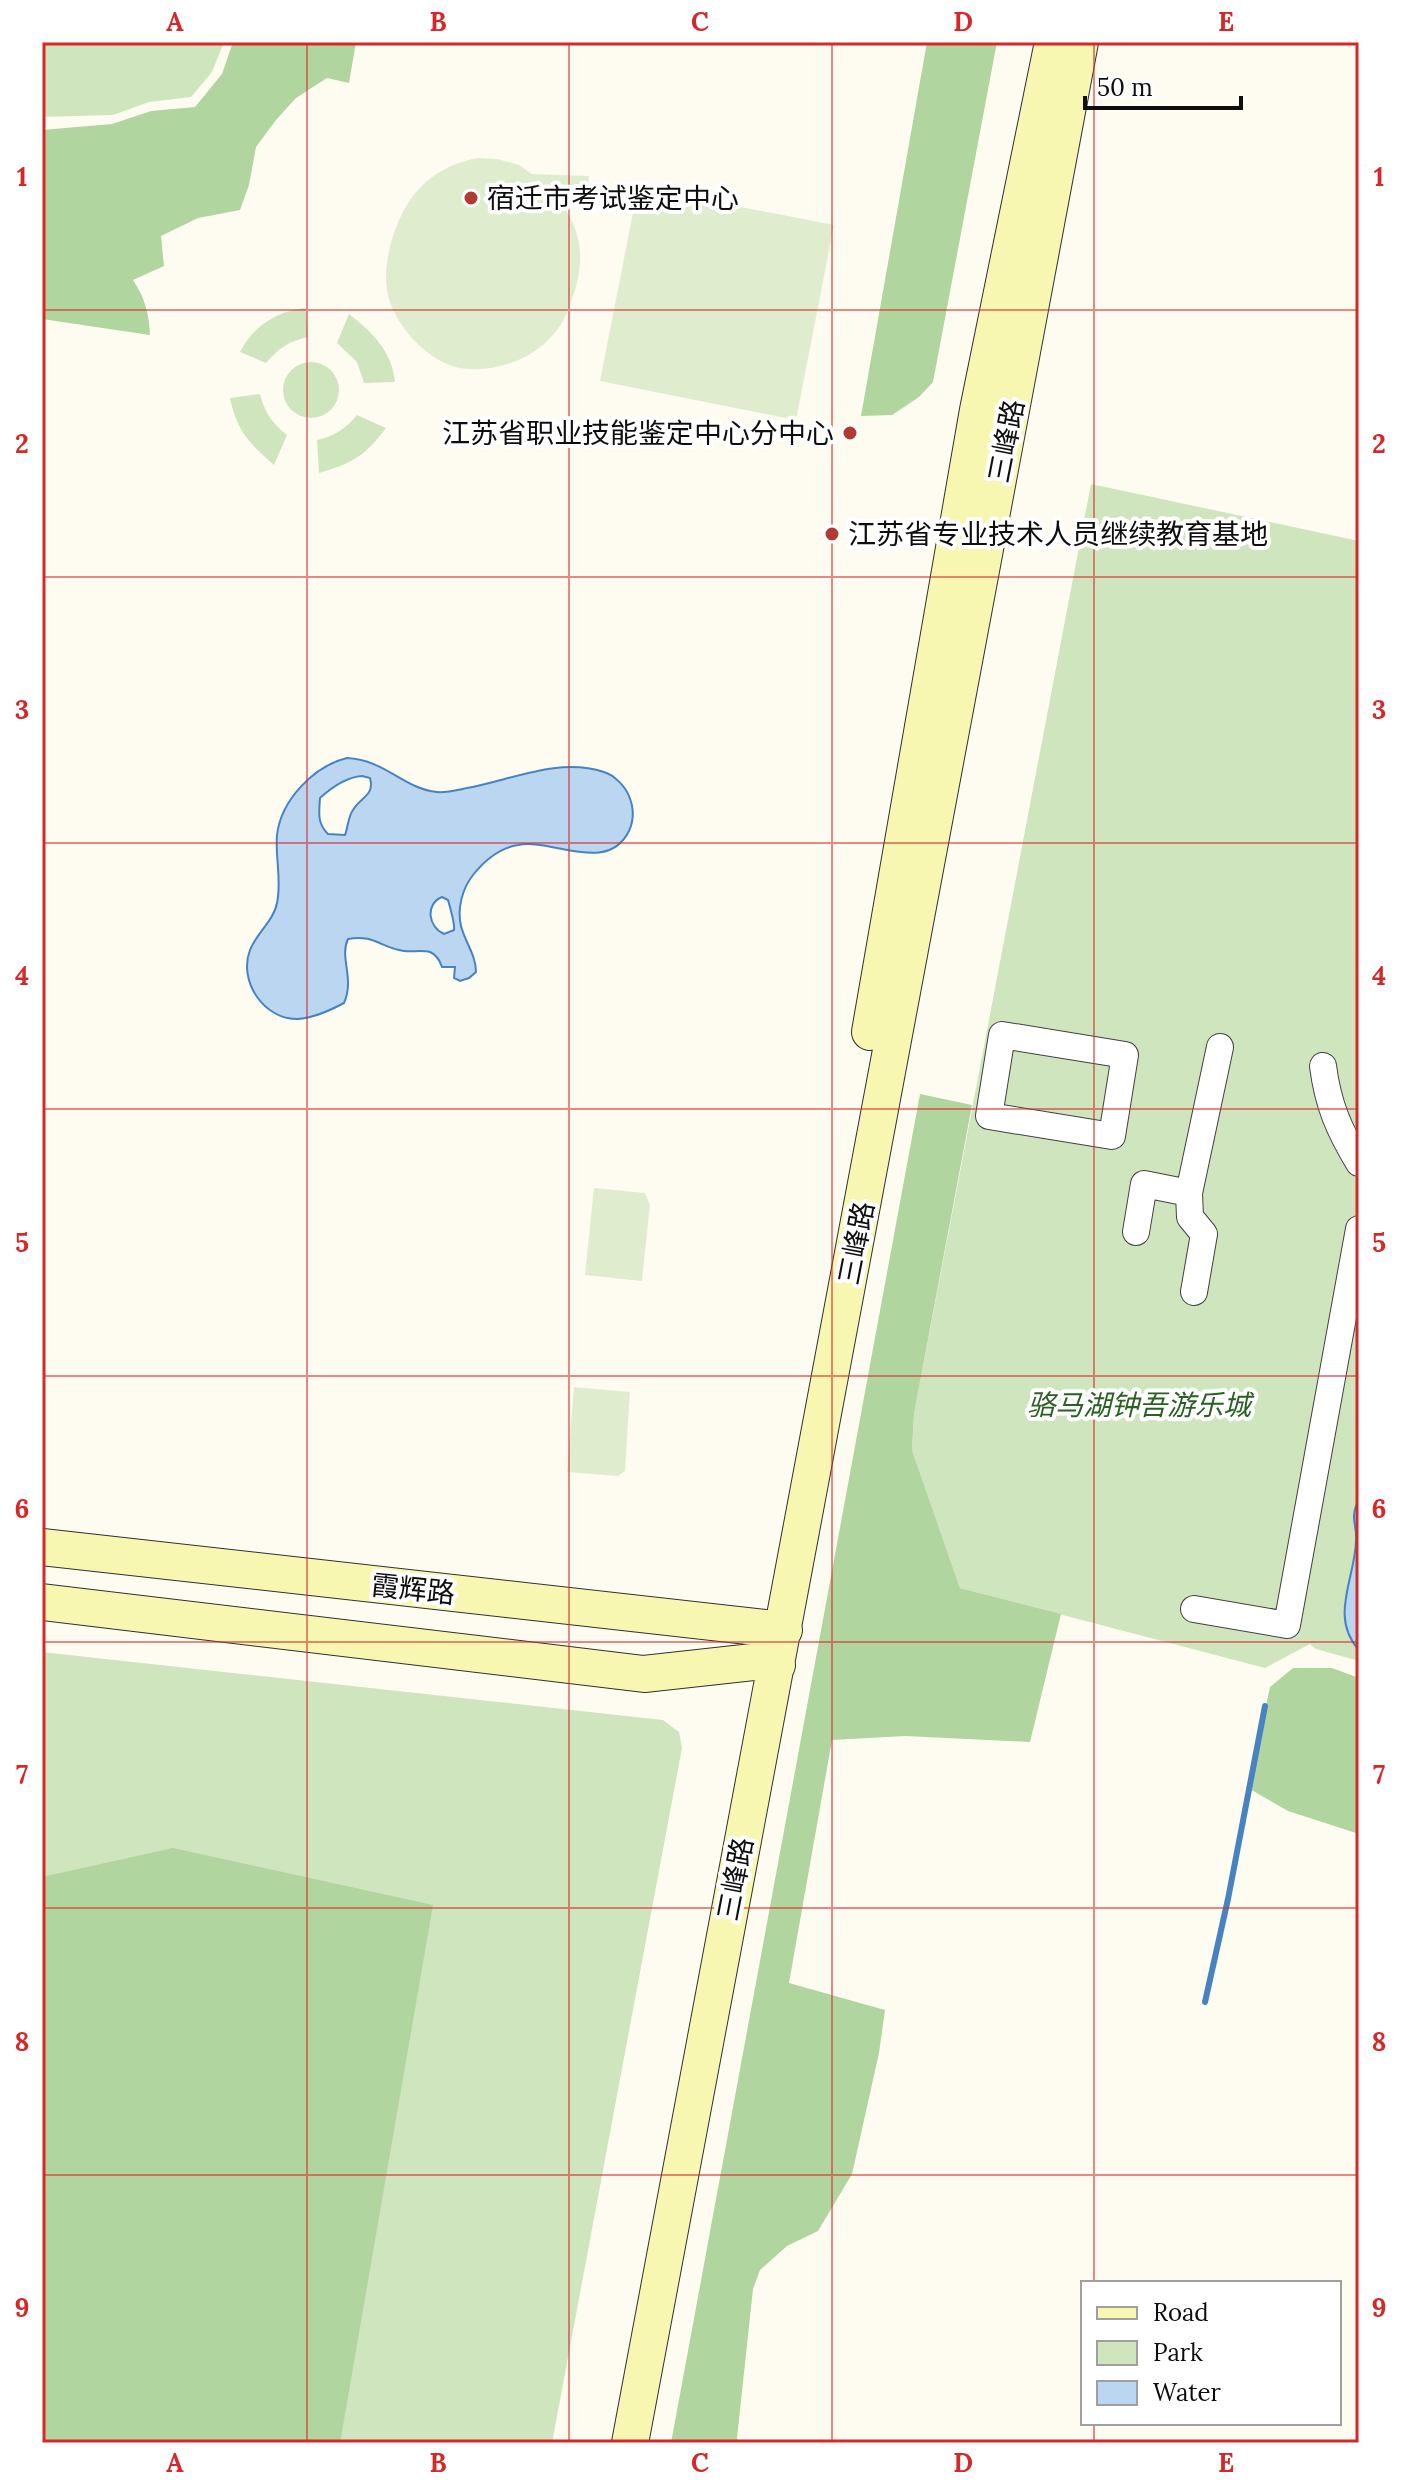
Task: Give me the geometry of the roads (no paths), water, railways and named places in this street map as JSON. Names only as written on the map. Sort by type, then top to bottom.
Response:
[{"type":"main road","name":"三峰路","points":[[630,2443],[978,410],[1053,42]]},
{"type":"main road","name":"三峰路","points":[[607,2443],[768,1646],[1080,42]]},
{"type":"main road","name":"霞辉路","points":[[42,1547],[768,1646]]},
{"type":"main road","name":"霞辉路","points":[[42,1602],[644,1674],[768,1646]]},
{"type":"street","points":[[1002,1035],[1125,1055],[1112,1136],[989,1116],[1002,1035]]},
{"type":"street","points":[[1194,1292],[1204,1234],[1190,1217],[1189,1193],[1220,1047]]},
{"type":"street","points":[[1323,1066],[1332,1114],[1359,1163]]},
{"type":"street","points":[[1136,1232],[1144,1184],[1189,1193]]},
{"type":"street","points":[[1194,1609],[1287,1625],[1359,1229]]},
{"type":"water","points":[[347,758],[361,760],[414,786],[440,792],[552,768],[587,768],[608,773],[622,785],[632,805],[632,823],[619,844],[607,851],[578,852],[532,844],[518,845],[499,852],[482,865],[466,886],[460,906],[461,926],[476,966],[476,972],[469,978],[460,981],[454,978],[455,967],[442,967],[438,958],[430,952],[396,949],[365,938],[348,939],[345,953],[348,985],[344,1003],[310,1017],[286,1018],[274,1013],[257,996],[251,986],[247,962],[253,944],[277,903],[277,835],[285,809],[301,786],[335,762]],"holes":[[[351,778],[370,778],[369,793],[351,813],[345,835],[328,834],[320,822],[320,798]],[[442,897],[448,900],[454,927],[454,930],[444,934],[435,926],[431,916],[433,905]]]},
{"type":"water","points":[[1359,1498],[1359,1650],[1350,1637],[1345,1611],[1355,1555],[1354,1517]]},
{"type":"waterway","points":[[1205,2002],[1265,1706]]},
{"type":"place","name":"宿迁市考试鉴定中心","points":[[471,198]]},
{"type":"place","name":"江苏省职业技能鉴定中心分中心","points":[[850,433]]},
{"type":"place","name":"江苏省专业技术人员继续教育基地","points":[[832,534]]},
{"type":"park label","name":"骆马湖钟吾游乐城","points":[[1139,1405]]}]
